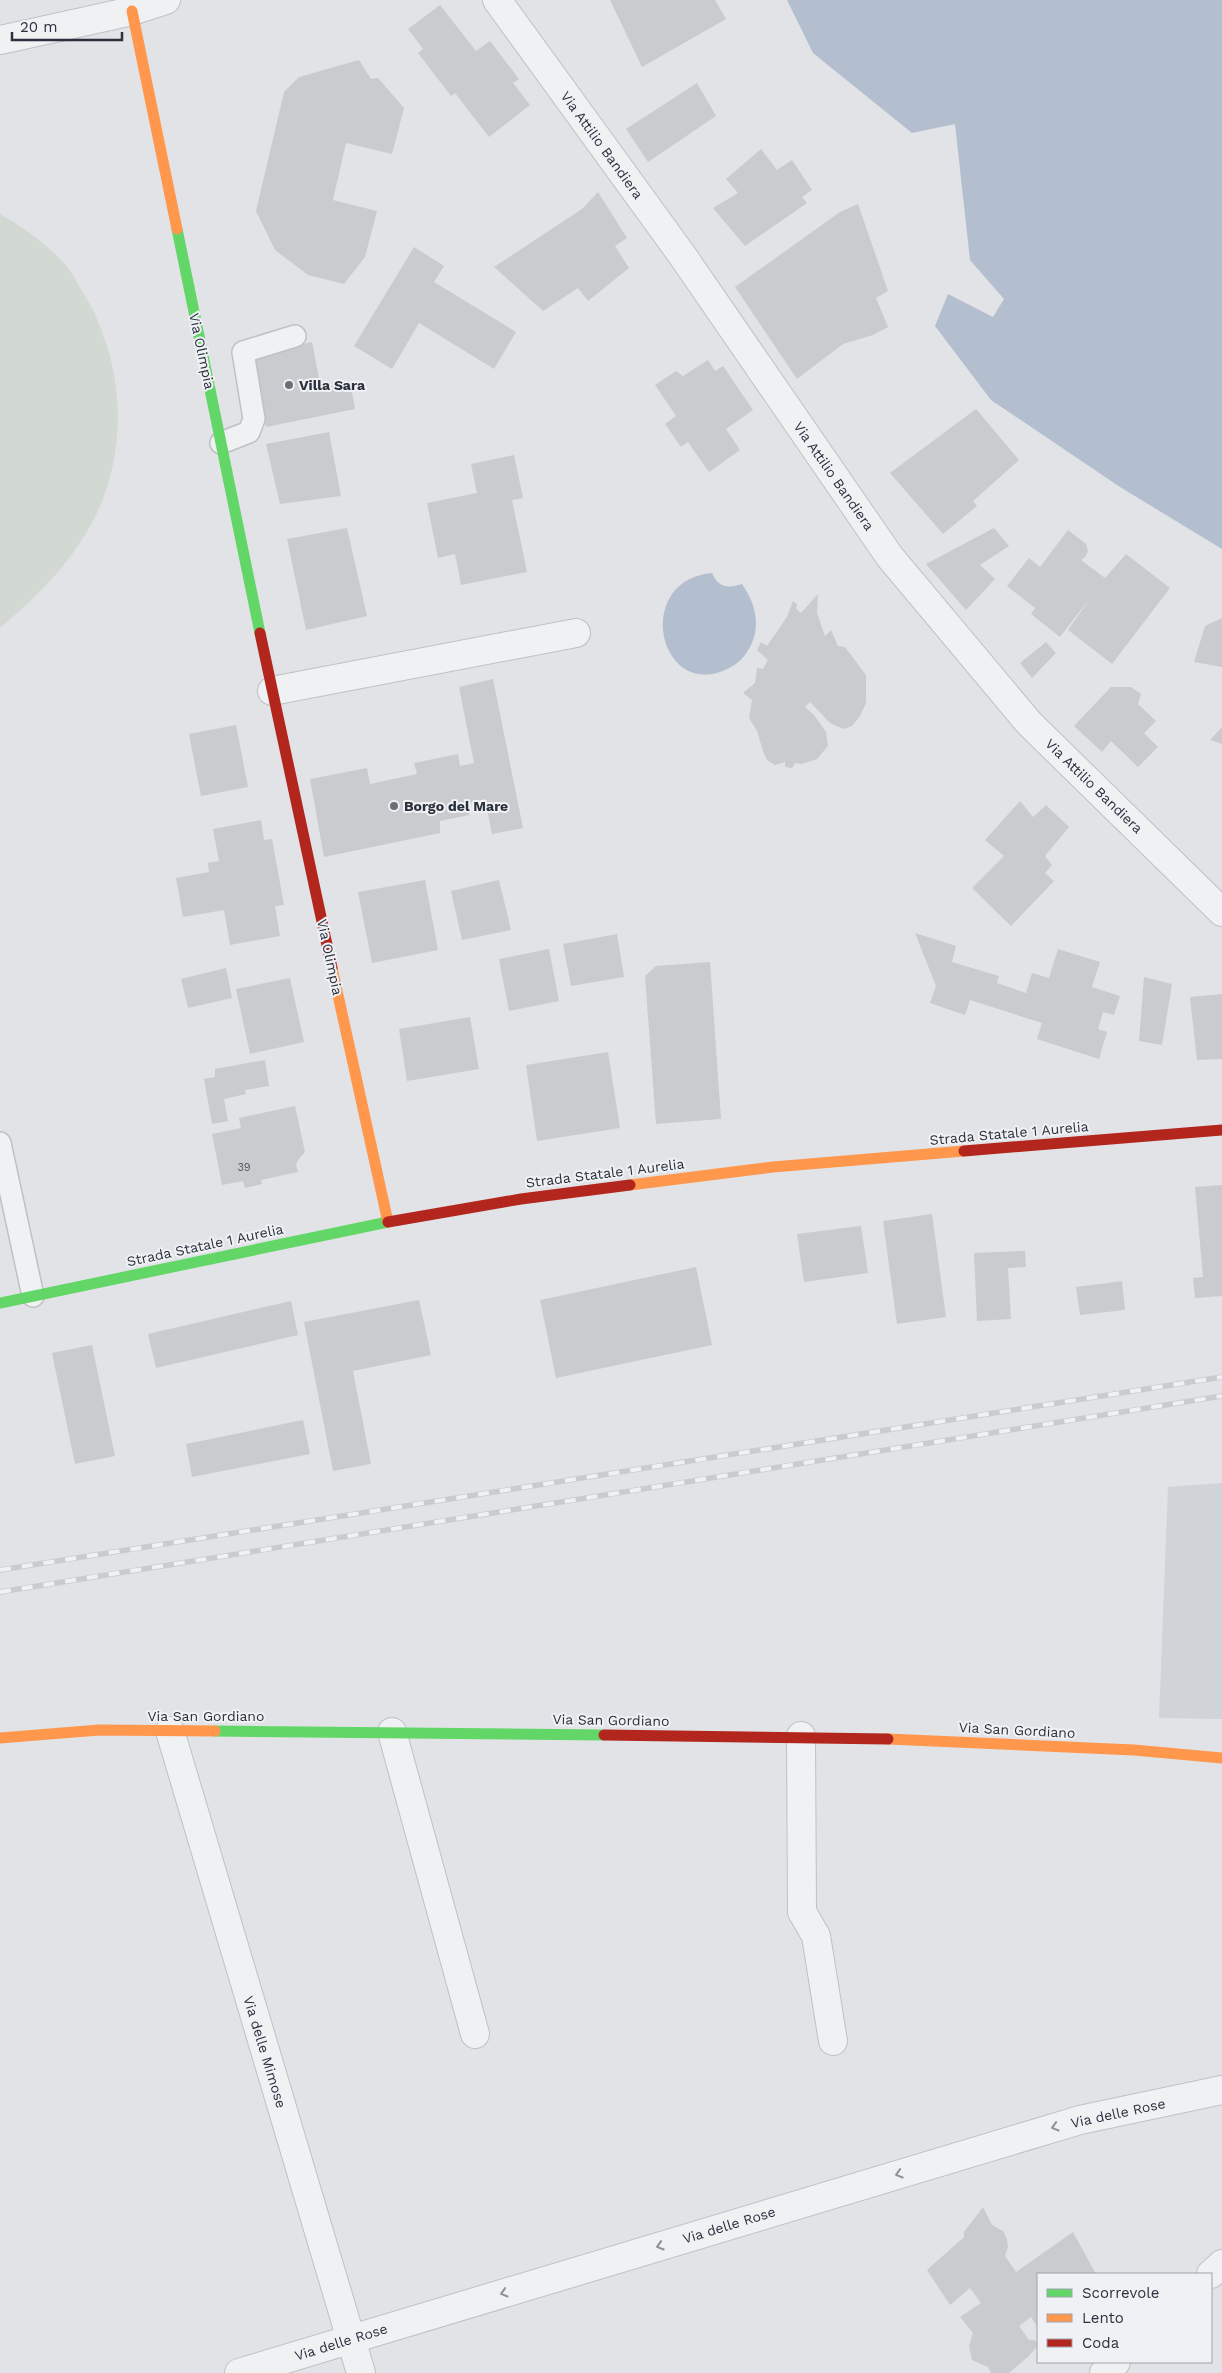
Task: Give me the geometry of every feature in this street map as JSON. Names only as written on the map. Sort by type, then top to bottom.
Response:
[{"type":"street","points":[[0,40],[132,11],[166,0]]},
{"type":"street","name":"Via Attilio Bandiera","points":[[497,0],[682,255],[890,558],[1029,723],[1222,912]]},
{"type":"street","name":"Via Olimpia","points":[[132,11],[272,691],[388,1222]]},
{"type":"street","points":[[272,691],[576,633]]},
{"type":"street","name":"Strada Statale 1 Aurelia","points":[[0,1303],[388,1222],[530,1197],[773,1167],[1222,1130]]},
{"type":"street","name":"Via San Gordiano","points":[[0,1738],[99,1730],[392,1732],[673,1737],[801,1736],[1134,1750],[1222,1758]]},
{"type":"street","name":"Via delle Mimose","points":[[170,1731],[360,2373]]},
{"type":"street","points":[[392,1732],[475,2034]]},
{"type":"street","points":[[801,1736],[802,1912],[816,1936],[833,2041]]},
{"type":"street","name":"Via delle Rose","points":[[239,2373],[1080,2120],[1222,2090]]},
{"type":"street","points":[[1212,2273],[1222,2264]]},
{"type":"street","points":[[1104,2373],[1115,2363]]},
{"type":"lane","points":[[221,443],[249,432],[254,419],[243,352],[295,336]]},
{"type":"lane","points":[[0,1143],[33,1296]]},
{"type":"shaded area","points":[[0,214],[43,243],[66,265],[73,275],[98,321],[108,349],[115,378],[118,407],[113,467],[92,523],[73,553],[51,580],[0,628]]},
{"type":"shaded area","points":[[1222,1483],[1222,1719],[1159,1718],[1168,1487]]},
{"type":"water","points":[[787,0],[1222,0],[1222,549],[1120,487],[991,400],[935,326],[948,294],[993,317],[1004,299],[970,260],[955,124],[912,133],[813,53]]},
{"type":"water","points":[[712,573],[714,578],[724,586],[742,584],[753,606],[756,629],[751,645],[738,662],[720,672],[698,674],[681,666],[669,652],[664,633],[664,613],[672,594],[688,580]]},
{"type":"building","points":[[610,0],[715,0],[726,19],[642,67]]},
{"type":"building","points":[[440,5],[476,51],[490,41],[519,79],[513,83],[530,105],[489,137],[455,93],[451,96],[418,53],[423,49],[408,29]]},
{"type":"building","points":[[359,60],[371,79],[378,78],[404,108],[392,154],[346,143],[333,200],[377,211],[365,257],[344,284],[308,275],[275,250],[256,211],[284,92],[299,77]]},
{"type":"building","points":[[697,83],[716,116],[648,162],[626,129]]},
{"type":"building","points":[[761,149],[777,170],[792,160],[812,190],[802,197],[807,203],[745,246],[713,208],[738,193],[726,179]]},
{"type":"building","points":[[598,192],[627,238],[615,246],[629,268],[588,301],[578,288],[543,311],[494,267],[582,209]]},
{"type":"building","points":[[858,204],[888,291],[876,298],[888,327],[873,335],[843,344],[797,379],[735,287],[840,212]]},
{"type":"building","points":[[414,247],[444,266],[434,282],[516,332],[494,369],[419,323],[392,369],[354,346]]},
{"type":"building","name":"Villa Sara","points":[[312,342],[321,388],[350,382],[355,409],[266,427],[252,355]]},
{"type":"building","points":[[708,360],[715,371],[723,366],[753,410],[726,429],[740,450],[709,472],[688,442],[681,447],[665,424],[676,416],[655,385],[676,371],[683,376]]},
{"type":"building","points":[[976,409],[1019,460],[973,501],[977,506],[943,534],[890,473]]},
{"type":"building","points":[[329,432],[341,496],[280,504],[266,444]]},
{"type":"building","points":[[514,455],[523,498],[512,500],[527,572],[461,585],[455,554],[438,558],[427,503],[477,493],[471,464]]},
{"type":"building","points":[[347,528],[367,616],[306,630],[287,539]]},
{"type":"building","points":[[994,528],[1009,546],[980,565],[995,579],[966,610],[926,564]]},
{"type":"building","points":[[1068,530],[1086,544],[1088,551],[1081,560],[1105,578],[1126,554],[1170,588],[1112,664],[1068,630],[1091,597],[1060,637],[1031,614],[1035,608],[1007,586],[1029,558],[1040,567]]},
{"type":"building","points":[[818,594],[817,613],[825,636],[831,630],[838,646],[845,647],[866,675],[866,703],[860,716],[852,726],[843,729],[830,723],[810,702],[805,707],[814,715],[826,732],[828,746],[817,759],[801,764],[795,763],[792,768],[785,767],[785,762],[775,765],[767,760],[757,731],[749,718],[752,700],[743,693],[755,683],[757,668],[763,669],[768,660],[757,650],[761,642],[767,646],[787,617],[793,601],[797,604],[796,609],[801,613]]},
{"type":"building","points":[[1222,618],[1222,667],[1194,662],[1205,626]]},
{"type":"building","points":[[1046,642],[1056,653],[1032,678],[1020,663]]},
{"type":"building","points":[[493,679],[523,828],[492,834],[485,799],[469,803],[469,815],[440,821],[440,833],[324,857],[310,779],[367,768],[370,784],[417,774],[414,763],[458,754],[460,766],[474,763],[459,687]]},
{"type":"building","points":[[1111,687],[1131,687],[1141,694],[1138,704],[1156,721],[1144,733],[1158,747],[1138,767],[1111,741],[1102,752],[1074,726]]},
{"type":"building","points":[[236,725],[248,787],[201,796],[189,734]]},
{"type":"building","points":[[1222,727],[1222,744],[1210,740]]},
{"type":"building","points":[[1020,801],[1033,817],[1046,805],[1069,827],[1045,856],[1052,865],[1045,873],[1054,881],[1011,926],[972,888],[1004,856],[985,840]]},
{"type":"building","points":[[261,820],[264,840],[272,839],[284,905],[275,906],[280,936],[230,945],[224,910],[183,917],[176,878],[209,872],[208,863],[219,861],[213,829]]},
{"type":"building","points":[[425,880],[438,950],[372,963],[358,892]]},
{"type":"building","points":[[499,880],[511,930],[462,940],[451,891]]},
{"type":"building","points":[[915,933],[956,946],[952,962],[999,976],[997,983],[1026,993],[1032,973],[1049,978],[1058,949],[1100,962],[1092,987],[1120,996],[1114,1015],[1103,1012],[1098,1029],[1107,1032],[1099,1059],[1037,1039],[1042,1023],[970,1000],[965,1015],[930,1003],[936,986]]},
{"type":"building","points":[[617,934],[624,977],[571,986],[563,944]]},
{"type":"building","points":[[549,949],[559,1001],[509,1011],[499,959]]},
{"type":"building","points":[[710,962],[721,1119],[656,1124],[645,976],[656,966]]},
{"type":"building","points":[[226,968],[232,998],[188,1008],[181,979]]},
{"type":"building","points":[[1144,977],[1172,984],[1162,1045],[1139,1041]]},
{"type":"building","points":[[290,978],[304,1042],[250,1054],[236,989]]},
{"type":"building","points":[[1222,994],[1222,1059],[1197,1060],[1190,997]]},
{"type":"building","points":[[470,1017],[479,1069],[407,1081],[399,1029]]},
{"type":"building","points":[[608,1052],[620,1128],[537,1141],[526,1065]]},
{"type":"building","points":[[265,1060],[269,1086],[245,1090],[246,1094],[224,1099],[228,1121],[212,1124],[204,1079],[215,1077],[215,1069]]},
{"type":"building","points":[[295,1106],[305,1152],[296,1165],[298,1172],[261,1180],[262,1184],[245,1188],[243,1181],[222,1185],[212,1134],[241,1128],[239,1118]]},
{"type":"building","points":[[1222,1185],[1222,1296],[1195,1298],[1193,1278],[1203,1277],[1195,1187]]},
{"type":"building","points":[[932,1214],[946,1317],[897,1324],[883,1221]]},
{"type":"building","points":[[861,1226],[868,1273],[804,1282],[797,1234]]},
{"type":"building","points":[[1025,1251],[1026,1267],[1008,1268],[1011,1319],[977,1321],[974,1253]]},
{"type":"building","points":[[696,1267],[712,1345],[556,1378],[540,1300]]},
{"type":"building","points":[[1122,1281],[1125,1310],[1080,1315],[1076,1287]]},
{"type":"building","points":[[419,1300],[431,1355],[353,1371],[371,1464],[333,1471],[304,1322]]},
{"type":"building","points":[[291,1301],[298,1335],[156,1368],[148,1334]]},
{"type":"building","points":[[92,1345],[115,1456],[75,1464],[52,1353]]},
{"type":"building","points":[[303,1420],[310,1454],[192,1477],[186,1444]]},
{"type":"building","points":[[983,2207],[992,2225],[1003,2231],[1008,2247],[1005,2256],[1016,2272],[1073,2232],[1095,2273],[1037,2273],[1037,2326],[1031,2317],[1019,2326],[1029,2340],[1035,2340],[1037,2346],[1029,2356],[1009,2373],[991,2373],[988,2367],[972,2360],[969,2346],[973,2333],[960,2317],[981,2303],[970,2288],[950,2305],[927,2270],[964,2237],[964,2232]]},
{"type":"railway","points":[[0,1570],[1222,1377]]},
{"type":"railway","points":[[0,1592],[1222,1396]]},
{"type":"traffic: fast","points":[[177,229],[260,633]]},
{"type":"traffic: fast","points":[[0,1303],[388,1222]]},
{"type":"traffic: fast","points":[[215,1731],[604,1735]]},
{"type":"traffic: slow","points":[[132,11],[177,229]]},
{"type":"traffic: slow","points":[[332,968],[388,1222]]},
{"type":"traffic: slow","points":[[630,1185],[773,1167],[964,1151]]},
{"type":"traffic: slow","points":[[0,1738],[99,1730],[215,1731]]},
{"type":"traffic: slow","points":[[888,1739],[1134,1750],[1222,1758]]},
{"type":"traffic: jam","points":[[260,633],[332,968]]},
{"type":"traffic: jam","points":[[964,1151],[1222,1130]]},
{"type":"traffic: jam","points":[[388,1222],[521,1199],[630,1185]]},
{"type":"traffic: jam","points":[[604,1735],[888,1739]]},
{"type":"place","name":"Villa Sara","points":[[289,385]]},
{"type":"place","name":"Borgo del Mare","points":[[394,806]]}]
